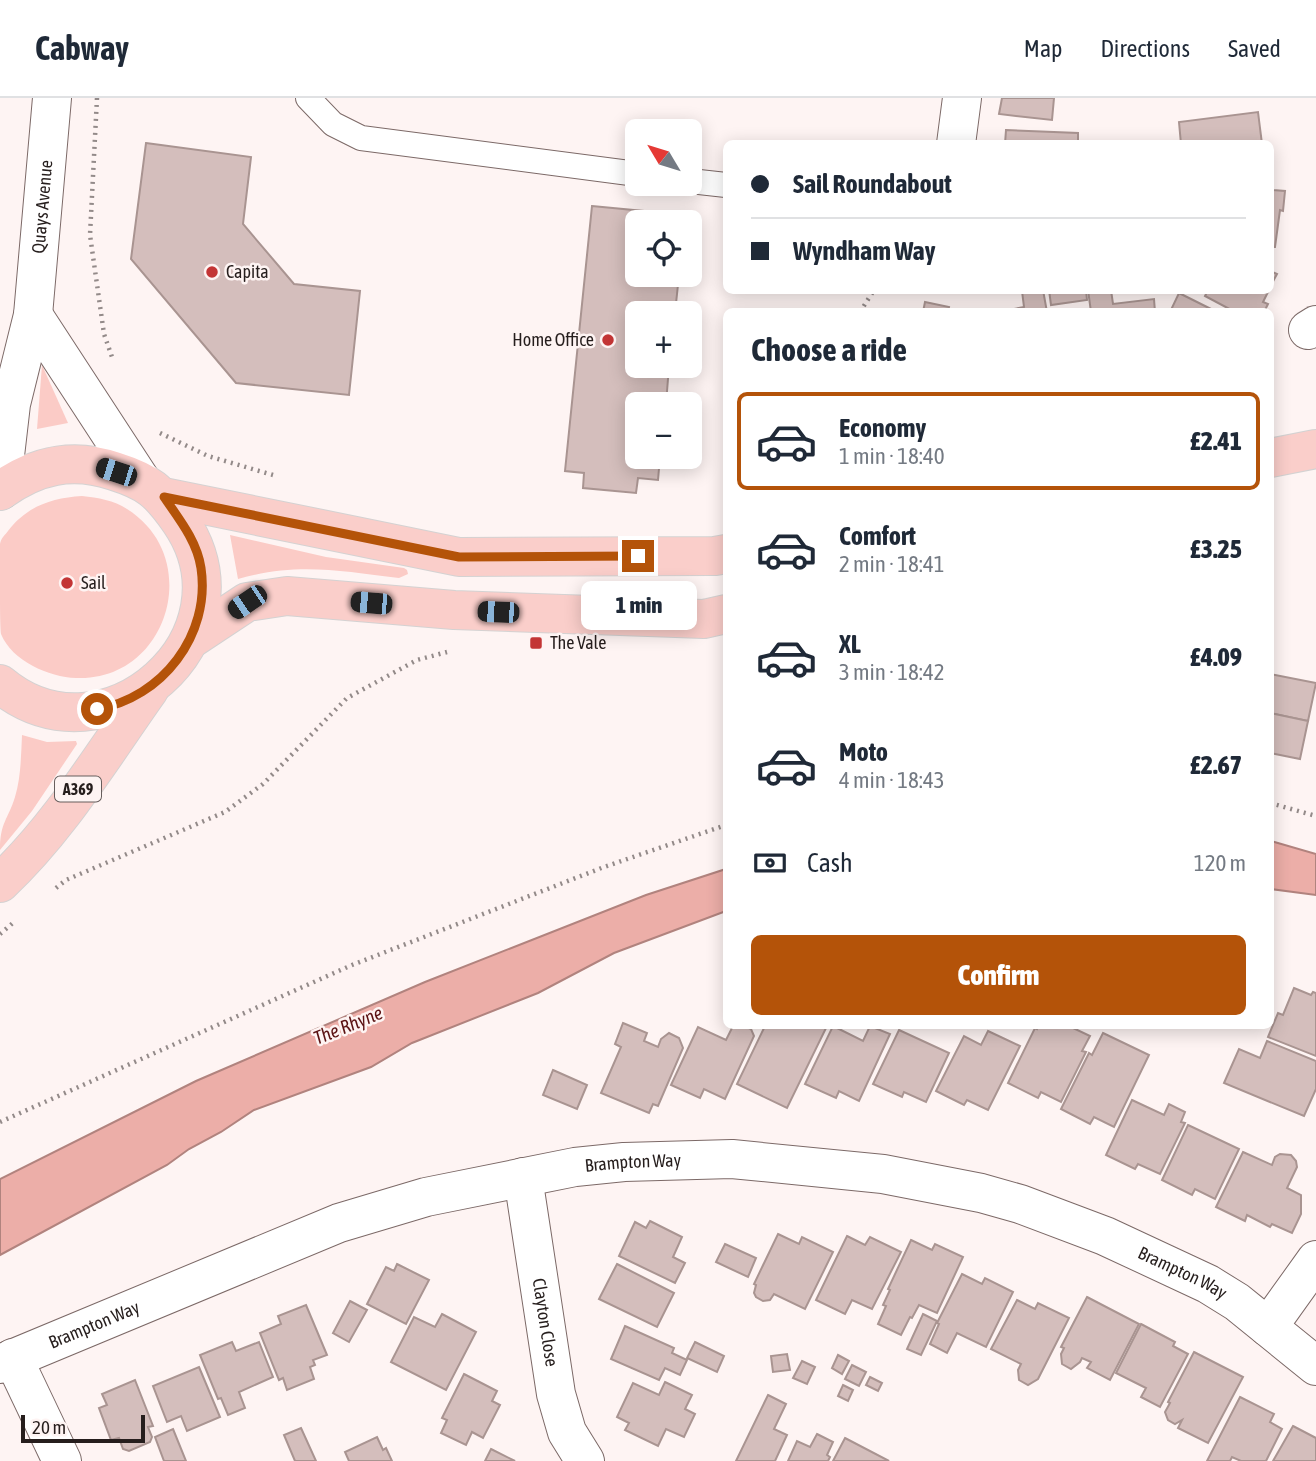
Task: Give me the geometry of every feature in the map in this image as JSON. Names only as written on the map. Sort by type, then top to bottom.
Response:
[{"type":"main road","points":[[1274,457],[1316,449]]},
{"type":"main road","points":[[0,490],[24,475],[59,464],[92,464],[152,488],[459,557],[723,554]]},
{"type":"main road","name":"A369","points":[[0,883],[21,863],[57,818],[150,688],[167,673],[191,639],[201,600],[201,568],[192,539],[152,488]]},
{"type":"main road","name":"A369","points":[[191,639],[247,602],[287,596],[467,611],[704,619],[723,615]]},
{"type":"main road","name":"A369","points":[[0,684],[8,691],[44,707],[80,712],[114,706],[150,688]]},
{"type":"street","name":"Quays Avenue","points":[[0,490],[11,404],[33,315],[52,98]]},
{"type":"street","points":[[957,140],[962,98]]},
{"type":"street","points":[[33,315],[152,488]]},
{"type":"street","name":"Brampton Way","points":[[7,1361],[339,1223],[426,1197],[523,1177],[624,1162],[732,1159],[883,1174],[931,1182],[1020,1204],[1116,1241],[1208,1284],[1237,1302],[1316,1366]]},
{"type":"street","name":"Clayton Close","points":[[523,1177],[560,1413],[585,1461]]},
{"type":"street","points":[[1268,1327],[1316,1260]]},
{"type":"street","points":[[7,1361],[62,1461]]},
{"type":"lane","points":[[308,98],[334,124],[361,138],[625,172]]},
{"type":"lane","points":[[702,183],[723,186]]},
{"type":"path","points":[[97,98],[90,234],[104,334],[113,359]]},
{"type":"path","points":[[149,428],[208,456],[274,475]]},
{"type":"path","points":[[47,895],[66,880],[225,812],[263,784],[347,698],[417,660],[452,651]]},
{"type":"path","points":[[1274,804],[1316,816]]},
{"type":"path","points":[[0,1122],[352,965],[604,867],[723,826]]},
{"type":"path","points":[[0,934],[19,918]]},
{"type":"shaded area","points":[[42,365],[68,423],[37,429]]},
{"type":"shaded area","points":[[82,496],[122,506],[151,530],[165,557],[169,585],[165,613],[153,639],[134,660],[108,674],[76,678],[32,666],[6,644],[1,634],[0,544],[15,522],[32,509],[50,501]]},
{"type":"shaded area","points":[[230,535],[326,557],[404,568],[408,574],[399,578],[299,569],[238,579]]},
{"type":"shaded area","points":[[22,735],[47,742],[76,741],[77,744],[32,811],[0,850],[3,827],[18,782]]},
{"type":"water","points":[[1274,842],[1316,854],[1316,895],[1274,889]]},
{"type":"water","name":"The Rhyne","points":[[723,870],[723,912],[614,953],[538,993],[412,1043],[371,1067],[254,1110],[167,1165],[0,1255],[0,1179],[196,1081],[425,982],[646,895]]},
{"type":"building","points":[[1002,98],[1054,98],[1052,120],[999,114]]},
{"type":"building","points":[[1258,112],[1262,140],[1181,140],[1179,122]]},
{"type":"building","points":[[1006,130],[1078,133],[1078,140],[1005,140]]},
{"type":"building","name":"Capita","points":[[146,143],[251,157],[243,224],[294,284],[360,291],[349,395],[236,383],[131,259]]},
{"type":"building","points":[[1274,190],[1285,191],[1274,247]]},
{"type":"building","name":"Home Office","points":[[592,206],[633,210],[625,210],[625,287],[678,287],[676,301],[625,301],[625,378],[668,378],[667,392],[625,392],[625,469],[659,469],[658,480],[638,478],[636,493],[583,488],[584,473],[565,471]]},
{"type":"building","points":[[1022,294],[1044,294],[1046,308],[1019,308],[1024,307]]},
{"type":"building","points":[[1050,294],[1086,294],[1087,300],[1051,305]]},
{"type":"building","points":[[1089,294],[1112,294],[1113,304],[1154,299],[1155,308],[1090,308]]},
{"type":"building","points":[[1181,294],[1209,308],[1172,308]]},
{"type":"building","points":[[1267,294],[1263,302],[1268,304],[1266,308],[1228,308],[1205,296]]},
{"type":"building","points":[[925,302],[949,307],[949,308],[924,308]]},
{"type":"building","points":[[1274,675],[1316,683],[1308,721],[1274,714]]},
{"type":"building","points":[[1274,714],[1308,721],[1300,759],[1274,754]]},
{"type":"building","points":[[1294,988],[1311,995],[1316,993],[1316,1056],[1268,1037],[1271,1029],[1274,1029],[1278,1013],[1283,1015]]},
{"type":"building","points":[[623,1023],[647,1033],[644,1041],[658,1047],[661,1039],[669,1033],[679,1038],[683,1048],[658,1106],[653,1104],[649,1113],[601,1093],[621,1047],[615,1044]]},
{"type":"building","points":[[698,1027],[726,1040],[732,1029],[751,1029],[754,1036],[725,1099],[704,1089],[700,1098],[671,1085]]},
{"type":"building","points":[[764,1029],[826,1029],[787,1108],[737,1084]]},
{"type":"building","points":[[832,1029],[839,1029],[863,1041],[869,1029],[890,1034],[859,1101],[839,1091],[836,1098],[805,1084]]},
{"type":"building","points":[[1035,1029],[1075,1029],[1090,1036],[1082,1051],[1086,1052],[1061,1102],[1041,1092],[1038,1098],[1008,1083]]},
{"type":"building","points":[[899,1030],[949,1053],[926,1102],[904,1092],[902,1097],[873,1084]]},
{"type":"building","points":[[988,1031],[1020,1046],[988,1110],[967,1100],[964,1105],[936,1091],[964,1036],[981,1045]]},
{"type":"building","points":[[1103,1033],[1149,1055],[1114,1127],[1094,1117],[1090,1124],[1061,1109],[1089,1053],[1092,1055]]},
{"type":"building","points":[[1267,1041],[1316,1061],[1316,1089],[1304,1116],[1224,1083],[1239,1049],[1260,1058]]},
{"type":"building","points":[[553,1070],[587,1085],[577,1109],[543,1095]]},
{"type":"building","points":[[1132,1100],[1164,1115],[1169,1104],[1185,1112],[1181,1122],[1185,1123],[1160,1174],[1138,1164],[1135,1169],[1106,1155]]},
{"type":"building","points":[[1188,1125],[1239,1149],[1215,1199],[1195,1189],[1192,1195],[1162,1180]]},
{"type":"building","points":[[1243,1152],[1272,1165],[1275,1157],[1280,1154],[1291,1155],[1296,1161],[1297,1167],[1287,1188],[1301,1195],[1301,1214],[1292,1233],[1272,1224],[1270,1227],[1247,1215],[1245,1221],[1216,1207]]},
{"type":"building","points":[[650,1221],[682,1237],[673,1257],[685,1263],[675,1283],[619,1256],[635,1222],[646,1228]]},
{"type":"building","points":[[778,1234],[799,1244],[802,1237],[833,1252],[805,1309],[774,1294],[770,1300],[763,1301],[754,1293],[754,1284]]},
{"type":"building","points":[[847,1236],[865,1245],[870,1237],[901,1252],[872,1309],[852,1300],[845,1314],[816,1300]]},
{"type":"building","points":[[911,1240],[932,1250],[935,1244],[963,1257],[937,1313],[919,1305],[901,1335],[878,1324],[886,1306],[883,1305],[890,1290],[888,1289]]},
{"type":"building","points":[[725,1244],[756,1258],[748,1277],[716,1262]]},
{"type":"building","points":[[397,1264],[429,1280],[406,1324],[367,1304],[386,1267],[394,1271]]},
{"type":"building","points":[[617,1264],[674,1293],[657,1327],[599,1299]]},
{"type":"building","points":[[962,1274],[982,1284],[985,1278],[1013,1292],[986,1347],[957,1333],[947,1353],[930,1344],[939,1324],[937,1323]]},
{"type":"building","points":[[1087,1297],[1139,1324],[1110,1380],[1087,1368],[1091,1362],[1082,1358],[1071,1369],[1062,1364],[1061,1354],[1064,1348],[1061,1347]]},
{"type":"building","points":[[1017,1300],[1035,1309],[1038,1303],[1069,1318],[1038,1379],[1028,1385],[1019,1380],[1018,1370],[1021,1364],[991,1349]]},
{"type":"building","points":[[350,1301],[367,1310],[349,1342],[333,1333]]},
{"type":"building","points":[[306,1305],[327,1355],[313,1360],[315,1365],[310,1367],[314,1379],[287,1390],[283,1378],[279,1380],[260,1333],[281,1324],[278,1316]]},
{"type":"building","points":[[442,1314],[476,1332],[446,1390],[391,1362],[414,1317],[435,1327]]},
{"type":"building","points":[[923,1314],[937,1321],[921,1355],[907,1349]]},
{"type":"building","points":[[1141,1324],[1175,1342],[1173,1346],[1188,1354],[1160,1407],[1141,1397],[1146,1388],[1116,1373]]},
{"type":"building","points":[[625,1326],[674,1348],[672,1353],[687,1360],[680,1375],[665,1368],[659,1380],[611,1359]]},
{"type":"building","points":[[232,1342],[236,1351],[259,1342],[273,1377],[239,1392],[245,1408],[228,1415],[221,1398],[218,1399],[200,1355]]},
{"type":"building","points":[[695,1342],[724,1356],[717,1372],[687,1358]]},
{"type":"building","points":[[1194,1352],[1243,1377],[1208,1443],[1178,1428],[1182,1420],[1175,1424],[1168,1420],[1165,1412]]},
{"type":"building","points":[[787,1354],[790,1370],[773,1372],[771,1356]]},
{"type":"building","points":[[838,1355],[849,1361],[842,1374],[832,1368]]},
{"type":"building","points":[[802,1361],[815,1367],[807,1384],[793,1378]]},
{"type":"building","points":[[852,1365],[866,1372],[859,1386],[845,1379]]},
{"type":"building","points":[[199,1367],[220,1417],[187,1431],[181,1416],[167,1422],[153,1386]]},
{"type":"building","points":[[464,1374],[497,1391],[492,1401],[500,1405],[483,1438],[472,1432],[466,1445],[441,1433],[447,1420],[442,1418]]},
{"type":"building","points":[[870,1377],[882,1383],[878,1391],[866,1385]]},
{"type":"building","points":[[135,1380],[153,1426],[148,1427],[152,1437],[150,1442],[129,1451],[123,1449],[119,1438],[111,1440],[99,1408],[107,1405],[102,1394]]},
{"type":"building","points":[[665,1382],[692,1395],[685,1409],[695,1414],[684,1437],[666,1429],[658,1446],[625,1430],[629,1423],[617,1417],[633,1383],[659,1395]]},
{"type":"building","points":[[843,1385],[853,1390],[848,1401],[838,1396]]},
{"type":"building","points":[[768,1395],[786,1404],[774,1429],[787,1435],[775,1461],[736,1461]]},
{"type":"building","points":[[1240,1397],[1274,1414],[1270,1422],[1282,1429],[1266,1461],[1241,1461],[1232,1457],[1230,1461],[1207,1461]]},
{"type":"building","points":[[1293,1426],[1316,1438],[1316,1461],[1273,1461]]},
{"type":"building","points":[[301,1428],[316,1461],[295,1461],[284,1435]]},
{"type":"building","points":[[173,1429],[186,1461],[164,1461],[155,1437]]},
{"type":"building","points":[[817,1434],[833,1442],[827,1455],[830,1457],[828,1461],[788,1461],[797,1441],[810,1447]]},
{"type":"building","points":[[377,1437],[392,1461],[349,1461],[345,1452]]},
{"type":"building","points":[[845,1438],[889,1461],[833,1461]]},
{"type":"building","points":[[491,1449],[515,1461],[485,1461]]},
{"type":"place","name":"Capita","points":[[212,272]]},
{"type":"place","name":"Home Office","points":[[608,340]]},
{"type":"place","name":"Sail","points":[[67,583]]},
{"type":"place","name":"The Vale","points":[[536,643]]},
{"type":"route","points":[[97,709],[114,706],[150,688],[167,673],[191,639],[201,600],[201,568],[192,539],[164,497],[459,557],[638,556]]}]
